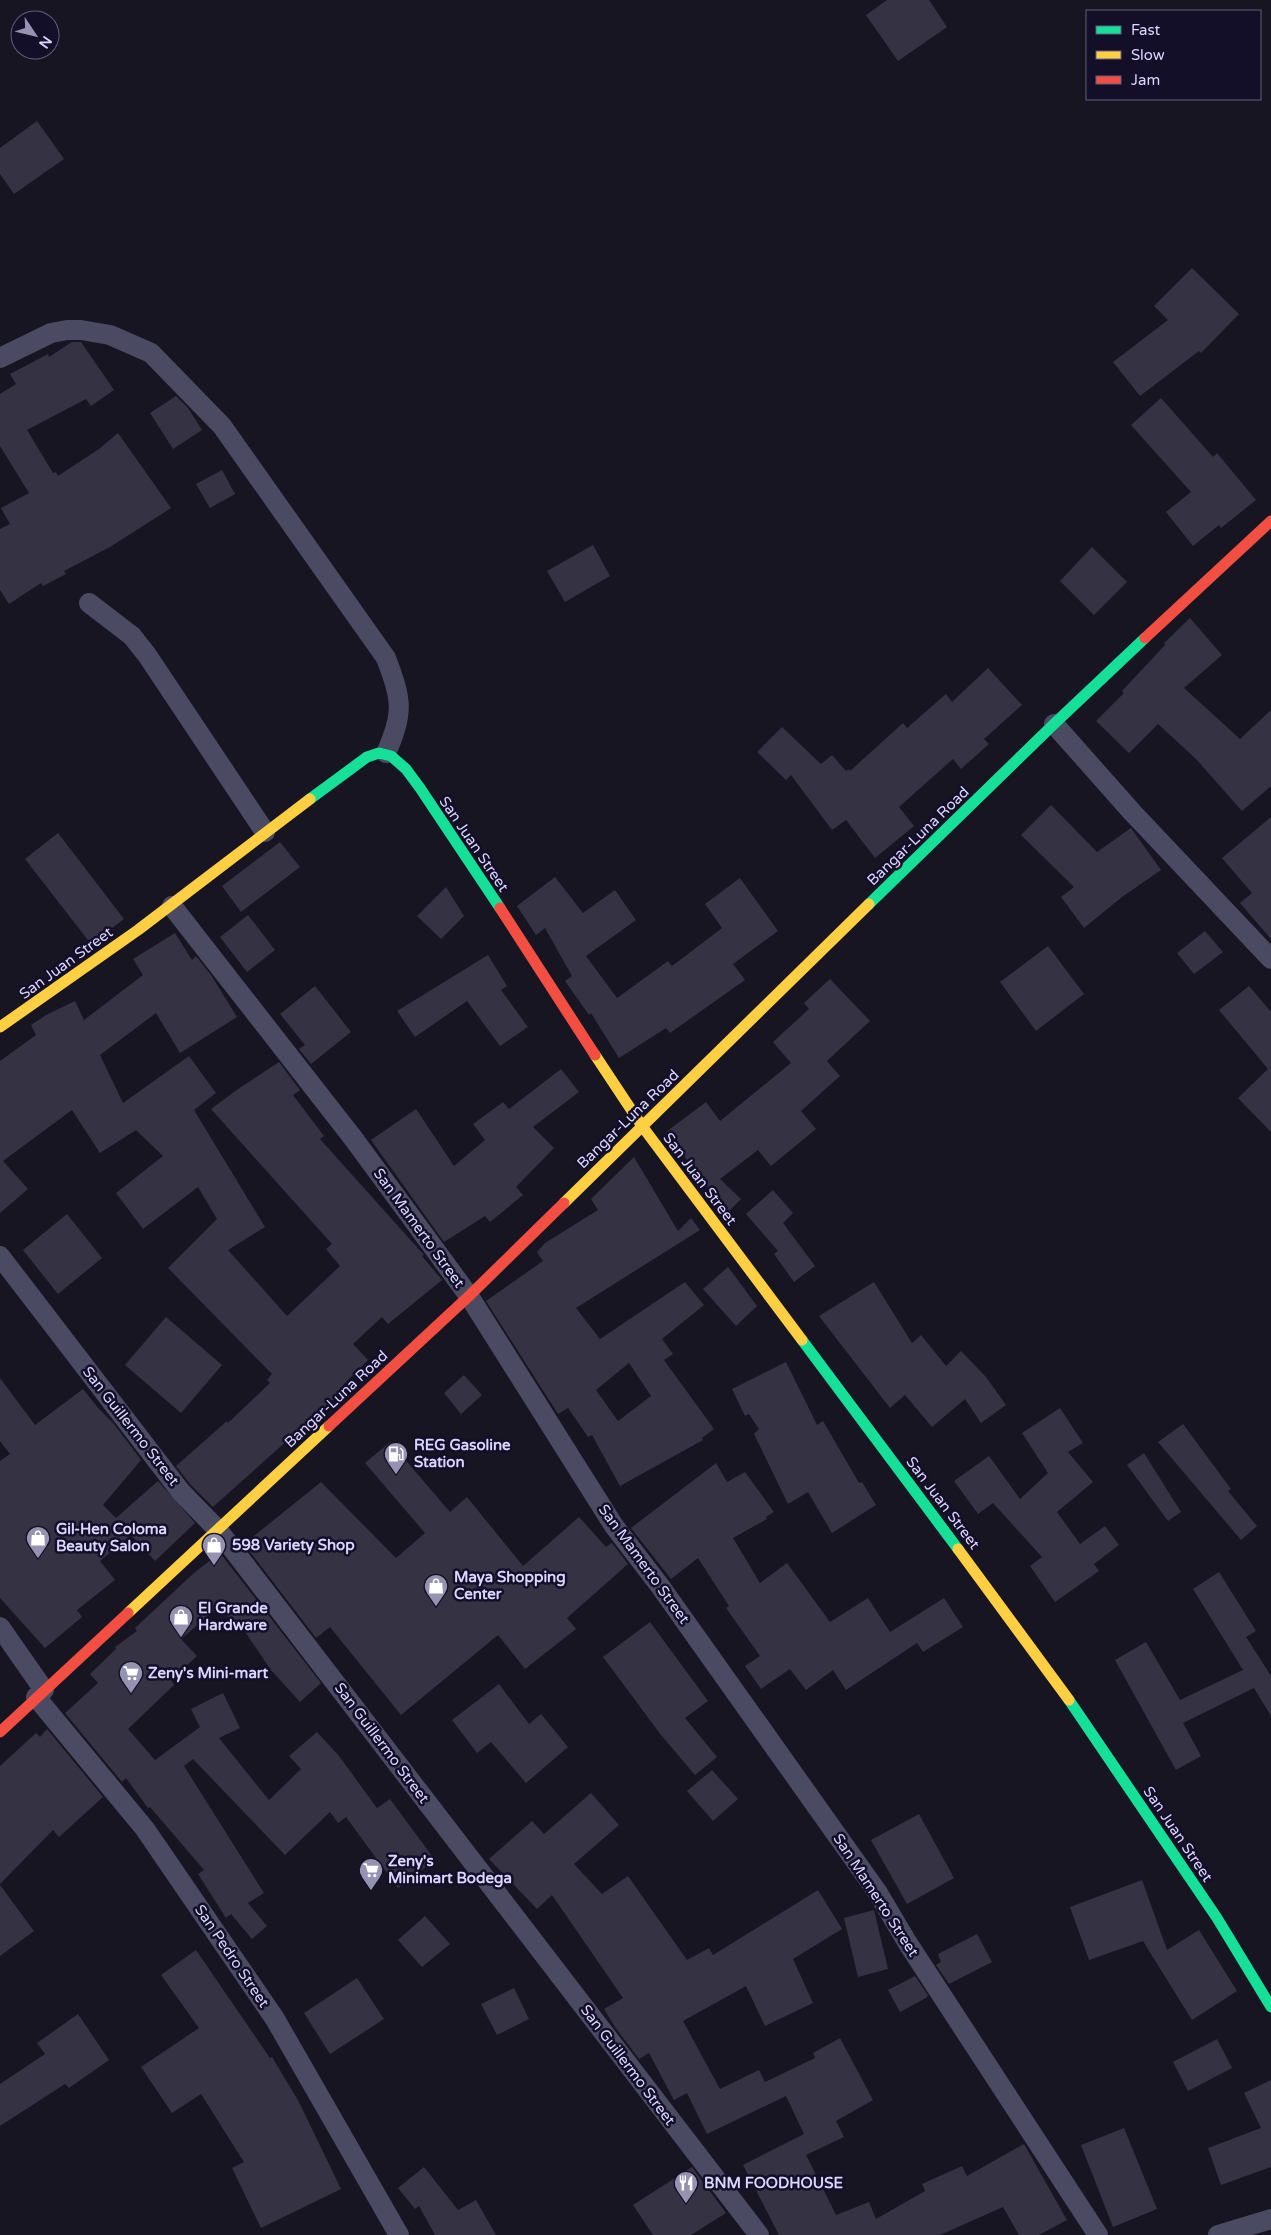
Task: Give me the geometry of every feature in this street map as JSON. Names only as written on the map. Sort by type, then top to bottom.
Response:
[{"type":"street","points":[[0,358],[51,332],[81,330],[110,335],[151,353],[182,383],[222,426],[386,658],[398,689],[400,710],[396,730],[386,752]]},
{"type":"street","name":"Bangar-Luna Road","points":[[0,1732],[469,1296],[1054,724],[1271,521]]},
{"type":"street","points":[[88,603],[132,636],[147,654],[265,832]]},
{"type":"street","points":[[1054,724],[1132,812],[1271,959]]},
{"type":"street","name":"San Juan Street","points":[[0,1027],[172,906],[265,832],[362,760],[374,754],[386,752],[393,756],[410,775],[437,813],[642,1126],[1047,1668],[1217,1918],[1271,2008]]},
{"type":"street","name":"San Mamerto Street","points":[[172,906],[353,1138],[469,1296],[614,1526],[660,1586],[878,1893],[1098,2235]]},
{"type":"street","name":"San Guillermo Street","points":[[0,1256],[181,1492],[218,1530],[759,2235]]},
{"type":"street","name":"San Pedro Street","points":[[0,1627],[40,1694],[146,1829],[270,2011],[399,2235]]},
{"type":"street","points":[[1218,2235],[1271,2219]]},
{"type":"building","points":[[887,0],[929,0],[947,27],[898,61],[866,15]]},
{"type":"building","points":[[37,121],[64,159],[14,194],[0,174],[0,148]]},
{"type":"building","points":[[1192,268],[1239,314],[1201,353],[1199,351],[1140,396],[1113,362],[1168,320],[1154,306]]},
{"type":"building","points":[[72,342],[81,342],[114,390],[91,406],[86,399],[27,430],[53,473],[56,472],[58,476],[99,449],[118,433],[171,508],[110,547],[64,571],[66,574],[43,586],[41,583],[9,604],[0,590],[0,529],[10,524],[1,508],[29,493],[0,446],[0,394],[16,384],[10,374],[48,354],[49,357]]},
{"type":"building","points":[[176,396],[188,408],[202,430],[173,449],[150,413]]},
{"type":"building","points":[[1161,398],[1213,457],[1217,453],[1256,500],[1221,528],[1219,525],[1193,546],[1166,512],[1191,492],[1131,425]]},
{"type":"building","points":[[222,470],[235,494],[210,508],[196,484]]},
{"type":"building","points":[[593,545],[610,576],[565,602],[547,571]]},
{"type":"building","points":[[1092,547],[1127,582],[1094,615],[1060,581]]},
{"type":"building","points":[[1190,618],[1222,655],[1184,688],[1240,739],[1271,710],[1271,786],[1242,811],[1196,759],[1158,724],[1129,753],[1096,721],[1124,693],[1122,691],[1165,645],[1164,643]]},
{"type":"building","points":[[988,668],[1022,705],[984,739],[989,744],[961,769],[953,759],[899,807],[914,826],[875,858],[846,820],[832,830],[791,775],[786,780],[757,752],[782,727],[821,764],[832,755],[846,771],[849,769],[850,771],[903,723],[907,728],[946,694],[952,702]]},
{"type":"building","points":[[1051,805],[1097,852],[1131,828],[1161,870],[1122,897],[1084,928],[1061,897],[1074,887],[1021,835]]},
{"type":"building","points":[[1271,817],[1271,939],[1240,903],[1252,893],[1222,858]]},
{"type":"building","points":[[58,833],[124,919],[91,944],[25,859]]},
{"type":"building","points":[[280,842],[300,867],[241,912],[222,886]]},
{"type":"building","points":[[555,877],[583,913],[615,890],[636,920],[586,956],[617,998],[668,961],[672,966],[722,928],[705,904],[740,878],[778,931],[733,964],[745,980],[670,1033],[666,1028],[619,1058],[591,1013],[589,1015],[565,981],[572,976],[545,928],[536,935],[517,906]]},
{"type":"building","points":[[446,887],[464,916],[441,939],[417,916]]},
{"type":"building","points":[[248,915],[275,950],[247,972],[220,937]]},
{"type":"building","points":[[1205,931],[1223,952],[1194,974],[1177,953]]},
{"type":"building","points":[[175,933],[192,960],[196,956],[211,975],[237,1017],[180,1053],[156,1013],[100,1055],[123,1103],[189,1056],[216,1093],[194,1110],[265,1227],[228,1250],[287,1316],[340,1266],[326,1249],[332,1244],[211,1109],[279,1062],[300,1090],[293,1095],[324,1136],[320,1139],[424,1255],[422,1256],[442,1280],[388,1324],[382,1317],[353,1344],[368,1360],[343,1385],[346,1388],[213,1507],[190,1484],[176,1466],[227,1421],[228,1423],[270,1383],[267,1380],[272,1374],[168,1268],[217,1219],[198,1187],[143,1229],[116,1193],[163,1156],[136,1130],[100,1153],[72,1110],[3,1161],[28,1189],[0,1213],[0,1061],[36,1035],[31,1025],[46,1015],[75,1001],[84,1020],[143,975],[133,959]]},
{"type":"building","points":[[1048,946],[1084,994],[1036,1031],[1000,982]]},
{"type":"building","points":[[488,955],[507,986],[501,990],[528,1027],[500,1046],[467,1001],[415,1037],[397,1011]]},
{"type":"building","points":[[830,979],[870,1021],[827,1061],[840,1076],[801,1111],[816,1129],[771,1166],[758,1150],[720,1179],[741,1199],[727,1213],[666,1132],[706,1102],[720,1121],[791,1063],[773,1042],[809,1009],[804,1003]]},
{"type":"building","points":[[315,986],[351,1032],[311,1064],[299,1049],[305,1045],[280,1014]]},
{"type":"building","points":[[1249,986],[1271,1012],[1271,1132],[1238,1098],[1268,1069],[1219,1010]]},
{"type":"building","points":[[561,1069],[579,1092],[533,1127],[554,1148],[516,1187],[523,1195],[490,1222],[485,1216],[444,1242],[371,1140],[416,1109],[454,1166],[485,1140],[473,1124],[503,1102],[509,1109]]},
{"type":"building","points":[[634,1157],[678,1231],[691,1218],[700,1230],[576,1308],[600,1339],[685,1282],[704,1305],[662,1339],[673,1354],[664,1360],[714,1429],[702,1438],[703,1440],[620,1486],[592,1435],[588,1437],[568,1408],[558,1414],[486,1301],[543,1261],[537,1252],[545,1243],[598,1210],[591,1199]],"holes":[[[629,1363],[651,1396],[618,1421],[596,1390]]]},
{"type":"building","points":[[773,1190],[793,1213],[783,1223],[815,1266],[794,1282],[774,1254],[778,1251],[746,1214]]},
{"type":"building","points":[[67,1214],[102,1258],[58,1294],[23,1250]]},
{"type":"building","points":[[728,1267],[757,1306],[736,1326],[703,1289]]},
{"type":"building","points":[[874,1282],[912,1343],[921,1335],[946,1366],[961,1351],[986,1377],[1006,1405],[981,1423],[965,1399],[932,1427],[905,1395],[890,1408],[819,1316]]},
{"type":"building","points":[[166,1317],[222,1365],[181,1413],[125,1365]]},
{"type":"building","points":[[786,1362],[817,1425],[823,1421],[859,1483],[862,1482],[876,1505],[832,1533],[808,1492],[788,1504],[754,1434],[759,1429],[749,1414],[745,1416],[732,1389]]},
{"type":"building","points":[[464,1375],[482,1395],[461,1414],[444,1393]]},
{"type":"building","points":[[0,1378],[35,1425],[83,1389],[114,1424],[141,1460],[103,1505],[116,1518],[158,1481],[195,1523],[155,1561],[131,1535],[100,1561],[115,1580],[77,1610],[82,1617],[45,1648],[0,1598],[0,1461],[10,1454],[0,1441]]},
{"type":"building","points":[[1060,1408],[1083,1443],[1068,1452],[1093,1482],[1057,1512],[1080,1544],[1105,1526],[1119,1545],[1094,1564],[1099,1571],[1055,1602],[1030,1566],[1042,1557],[993,1503],[978,1514],[954,1481],[989,1456],[1020,1499],[1048,1473],[1022,1433]]},
{"type":"building","points":[[1183,1424],[1231,1489],[1228,1491],[1257,1526],[1241,1540],[1158,1442]]},
{"type":"building","name":"Maya Shopping Center","points":[[390,1442],[450,1512],[467,1497],[523,1566],[579,1517],[606,1547],[612,1543],[628,1564],[567,1618],[576,1629],[525,1669],[498,1635],[401,1715],[330,1627],[316,1638],[244,1544],[321,1482],[396,1558],[425,1533],[365,1463]]},
{"type":"building","points":[[1144,1453],[1181,1512],[1168,1521],[1127,1465]]},
{"type":"building","points":[[716,1463],[727,1482],[745,1472],[774,1512],[766,1517],[767,1519],[733,1538],[760,1583],[787,1563],[830,1622],[868,1598],[890,1632],[944,1598],[963,1627],[923,1652],[917,1643],[846,1690],[833,1670],[806,1690],[790,1669],[761,1689],[745,1666],[760,1656],[726,1608],[729,1606],[698,1558],[671,1579],[631,1528]]},
{"type":"building","points":[[220,1553],[321,1683],[300,1702],[271,1670],[241,1626],[237,1629],[220,1606],[181,1639],[197,1656],[171,1680],[174,1685],[128,1729],[155,1760],[200,1727],[191,1709],[223,1693],[240,1728],[219,1738],[269,1800],[301,1769],[289,1756],[317,1732],[339,1756],[377,1808],[390,1799],[435,1860],[398,1888],[346,1817],[338,1823],[330,1812],[285,1855],[193,1759],[184,1766],[264,1893],[248,1903],[267,1926],[252,1939],[231,1914],[226,1918],[198,1874],[204,1870],[150,1807],[148,1808],[126,1778],[122,1782],[65,1713],[98,1683],[90,1674],[116,1649],[115,1647],[137,1631],[135,1628],[195,1572]]},
{"type":"building","points":[[1219,1572],[1256,1631],[1246,1637],[1271,1676],[1271,1716],[1254,1688],[1183,1723],[1201,1756],[1176,1770],[1115,1660],[1146,1642],[1180,1700],[1243,1670],[1193,1589]]},
{"type":"building","points":[[650,1622],[708,1701],[685,1718],[717,1757],[695,1775],[661,1735],[603,1657]]},
{"type":"building","points":[[499,1684],[529,1724],[541,1714],[568,1747],[526,1783],[491,1742],[477,1753],[452,1720]]},
{"type":"building","points":[[47,1729],[103,1797],[59,1837],[53,1830],[0,1884],[0,1766],[36,1733],[40,1737]]},
{"type":"building","points":[[712,1770],[738,1799],[713,1821],[687,1791]]},
{"type":"building","points":[[591,1793],[619,1825],[574,1864],[602,1894],[628,1876],[687,1960],[709,1948],[713,1955],[818,1890],[842,1929],[793,1959],[813,2003],[765,2026],[746,1986],[683,2021],[720,2089],[759,2070],[765,2082],[815,2058],[813,2053],[840,2038],[873,2100],[836,2121],[844,2137],[806,2155],[836,2215],[869,2202],[876,2219],[925,2191],[922,2184],[962,2166],[967,2176],[1024,2144],[1067,2220],[1039,2235],[1019,2235],[1003,2207],[940,2235],[779,2235],[743,2165],[804,2134],[786,2096],[707,2134],[687,2093],[674,2100],[649,2053],[639,2059],[615,2027],[604,2009],[623,1998],[552,1895],[537,1909],[489,1859],[532,1821],[544,1834]]},
{"type":"building","points":[[919,1814],[954,1878],[907,1904],[871,1840]]},
{"type":"building","points":[[1142,1880],[1167,1950],[1199,1930],[1237,1991],[1192,2020],[1143,1941],[1089,1960],[1070,1907]]},
{"type":"building","points":[[0,1885],[34,1931],[0,1956]]},
{"type":"building","points":[[874,1910],[888,1969],[858,1977],[844,1918]]},
{"type":"building","points":[[425,1916],[450,1944],[422,1967],[398,1940]]},
{"type":"building","points":[[977,1934],[992,1962],[949,1984],[936,1965],[941,1962],[938,1954]]},
{"type":"building","points":[[196,1950],[270,2058],[272,2057],[299,2102],[341,2189],[261,2228],[232,2168],[244,2162],[201,2094],[172,2113],[141,2067],[199,2028],[161,1975]]},
{"type":"building","points":[[915,1976],[928,1995],[926,1998],[900,2012],[888,1990]]},
{"type":"building","points":[[357,1978],[384,2019],[330,2054],[304,2013]]},
{"type":"building","points":[[514,1988],[529,2019],[497,2035],[481,2004]]},
{"type":"building","points":[[78,2014],[109,2060],[69,2088],[65,2084],[0,2126],[0,2084],[45,2054],[37,2043]]},
{"type":"building","points":[[1217,2039],[1232,2068],[1188,2091],[1173,2062]]},
{"type":"building","points":[[1271,2080],[1271,2167],[1221,2185],[1208,2148],[1261,2128],[1244,2093]]},
{"type":"building","points":[[1124,2128],[1157,2209],[1113,2227],[1081,2145]]},
{"type":"building","points":[[424,2167],[458,2210],[476,2200],[496,2235],[435,2235],[419,2206],[415,2209],[398,2188]]},
{"type":"building","points":[[692,2167],[726,2213],[691,2235],[653,2235],[633,2205]]},
{"type":"traffic: fast","points":[[869,904],[1145,638]]},
{"type":"traffic: fast","points":[[310,799],[367,757],[379,753],[391,756],[406,769],[420,788],[500,908]]},
{"type":"traffic: fast","points":[[802,1340],[958,1549]]},
{"type":"traffic: fast","points":[[1069,1700],[1217,1918],[1271,2007]]},
{"type":"traffic: slow","points":[[0,1027],[138,930],[310,799]]},
{"type":"traffic: slow","points":[[564,1203],[869,904]]},
{"type":"traffic: slow","points":[[595,1055],[642,1126],[802,1340]]},
{"type":"traffic: slow","points":[[128,1613],[329,1426]]},
{"type":"traffic: slow","points":[[958,1549],[1069,1700]]},
{"type":"traffic: jam","points":[[1145,638],[1271,521]]},
{"type":"traffic: jam","points":[[500,908],[595,1055]]},
{"type":"traffic: jam","points":[[329,1426],[469,1296],[564,1203]]},
{"type":"traffic: jam","points":[[0,1732],[128,1613]]},
{"type":"place","name":"REG Gasoline Station","points":[[396,1475]]},
{"type":"place","name":"Gil-Hen Coloma Beauty Salon","points":[[38,1559]]},
{"type":"place","name":"598 Variety Shop","points":[[214,1566]]},
{"type":"place","name":"Maya Shopping Center","points":[[436,1607]]},
{"type":"place","name":"El Grande Hardware","points":[[181,1638]]},
{"type":"place","name":"Zeny's Mini-mart","points":[[131,1694]]},
{"type":"place","name":"Zeny's Minimart Bodega","points":[[371,1891]]},
{"type":"place","name":"BNM FOODHOUSE","points":[[686,2204]]}]
